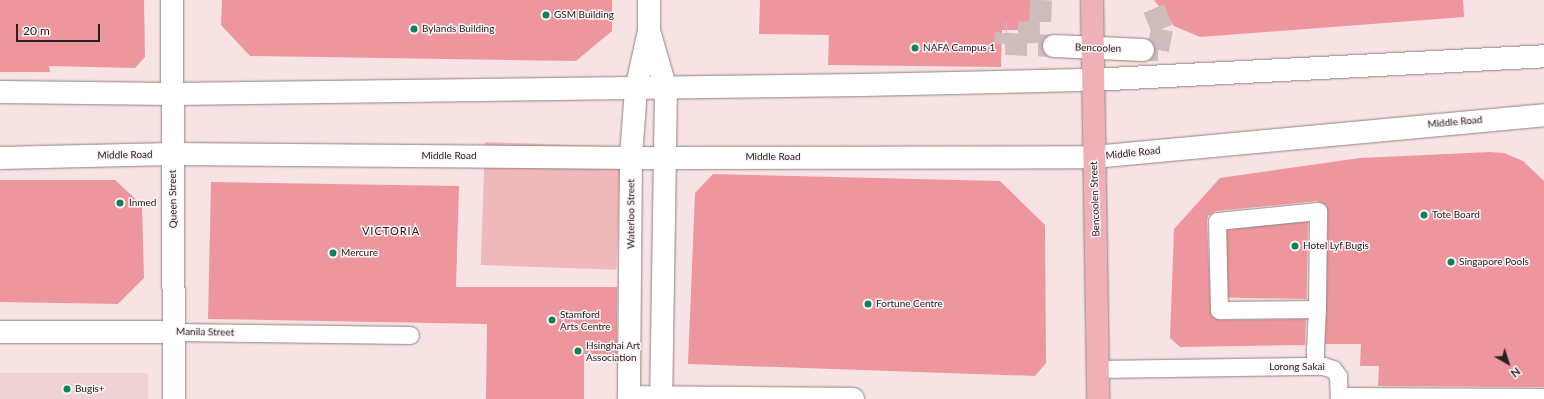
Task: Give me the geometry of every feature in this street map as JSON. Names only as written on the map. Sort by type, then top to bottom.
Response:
[{"type":"main road","name":"Queen Street","points":[[172,0],[174,399]]},
{"type":"main road","name":"Waterloo Street","points":[[630,398],[631,157],[636,89],[650,31],[650,0]]},
{"type":"main road","name":"Bencoolen Street","points":[[1092,0],[1091,80],[1094,157],[1098,399]]},
{"type":"main road","name":"Waterloo Street","points":[[650,31],[666,89],[661,397]]},
{"type":"main road","name":"Bencoolen","points":[[1054,46],[1143,50]]},
{"type":"main road","points":[[0,92],[173,94],[666,89],[1091,80],[1544,56]]},
{"type":"main road","name":"Middle Road","points":[[0,158],[172,154],[664,158],[1094,157],[1544,115]]},
{"type":"main road","name":"Manila Street","points":[[0,332],[174,332]]},
{"type":"main road","points":[[630,398],[853,399]]},
{"type":"lane","points":[[1315,366],[1317,309],[1318,211],[1217,221],[1219,310],[1317,309]]},
{"type":"lane","name":"Manila Street","points":[[174,332],[410,335]]},
{"type":"lane","name":"Lorong Sakai","points":[[1098,370],[1315,366],[1328,367],[1336,372],[1339,397],[1544,398]]},
{"type":"shaded area","points":[[485,142],[621,147],[617,270],[481,265]]},
{"type":"shaded area","name":"Bugis+","points":[[0,373],[148,373],[148,399],[0,399]]},
{"type":"building","points":[[0,0],[144,0],[145,57],[135,68],[49,66],[50,72],[0,72]]},
{"type":"building","points":[[222,0],[612,0],[612,31],[576,61],[250,56],[221,25]]},
{"type":"building","name":"NAFA Campus 1","points":[[760,0],[1038,0],[1038,30],[1002,30],[1001,67],[828,65],[829,35],[759,34]]},
{"type":"building","points":[[1154,0],[1463,0],[1464,17],[1200,37],[1174,26]]},
{"type":"building","name":"Singapore Pools","points":[[1490,152],[1504,153],[1523,161],[1544,181],[1544,387],[1378,386],[1379,366],[1360,366],[1361,344],[1325,344],[1328,211],[1326,205],[1317,201],[1216,211],[1208,216],[1207,221],[1211,315],[1219,320],[1306,319],[1305,345],[1180,347],[1170,338],[1174,229],[1220,178],[1360,158]]},
{"type":"building","name":"Fortune Centre","points":[[713,174],[1000,181],[1045,225],[1046,363],[1035,376],[688,364],[695,193]]},
{"type":"building","points":[[0,180],[115,180],[142,205],[144,278],[118,304],[0,302]]},
{"type":"building","name":"Mercure","points":[[211,182],[459,186],[456,287],[617,287],[617,354],[584,354],[584,399],[486,399],[487,324],[208,319]]},
{"type":"building","points":[[1227,221],[1308,222],[1307,299],[1226,298]]},
{"type":"tunnel","points":[[1041,0],[1040,32],[1006,33],[1005,44],[1054,46]]},
{"type":"tunnel","points":[[1143,50],[1158,50],[1162,29],[1150,0]]},
{"type":"place","name":"GSM Building","points":[[546,15]]},
{"type":"place","name":"Bylands Building","points":[[414,29]]},
{"type":"place","name":"NAFA Campus 1","points":[[915,48]]},
{"type":"place","name":"Inmed","points":[[120,203]]},
{"type":"place","name":"Tote Board","points":[[1424,215]]},
{"type":"place","name":"Hotel Lyf Bugis","points":[[1295,246]]},
{"type":"place","name":"Mercure","points":[[333,253]]},
{"type":"place","name":"Singapore Pools","points":[[1451,262]]},
{"type":"place","name":"Fortune Centre","points":[[868,304]]},
{"type":"place","name":"Stamford Arts Centre","points":[[552,320]]},
{"type":"place","name":"Hsinghai Art Association","points":[[578,351]]},
{"type":"place","name":"Bugis+","points":[[67,389]]},
{"type":"district","name":"VICTORIA","points":[[391,231]]}]
